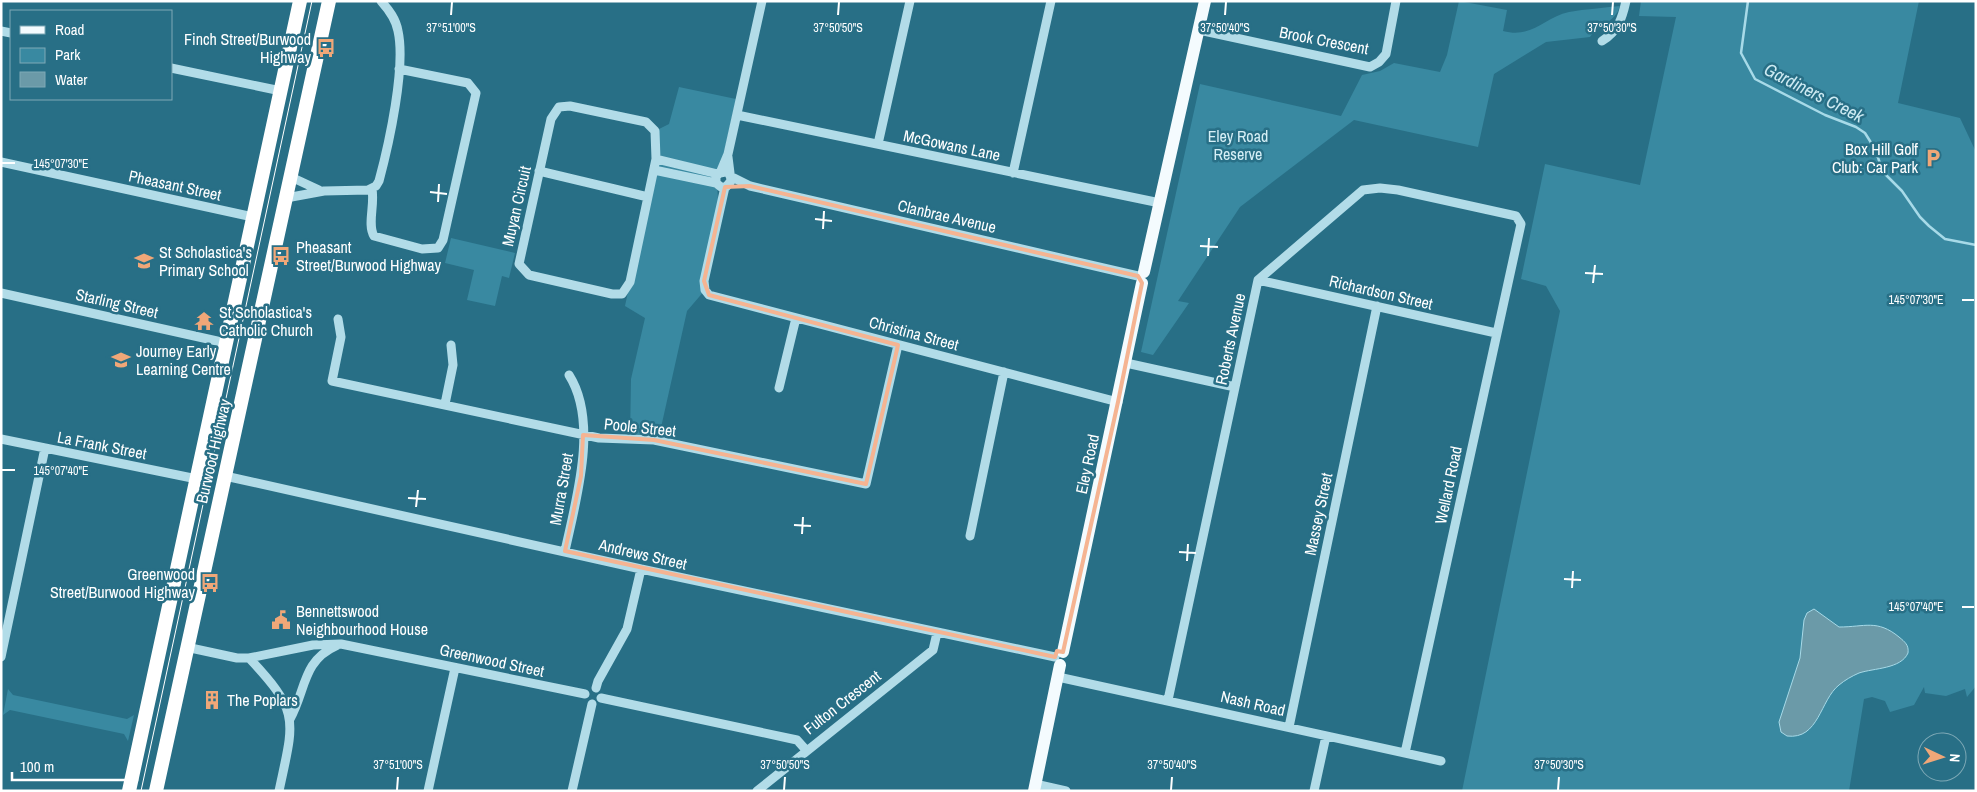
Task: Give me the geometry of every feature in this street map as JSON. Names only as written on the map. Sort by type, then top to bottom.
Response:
[{"type":"highway","name":"Burwood Highway","points":[[129,791],[300,1]]},
{"type":"highway","name":"Burwood Highway","points":[[156,791],[329,1]]},
{"type":"main road","name":"Eley Road","points":[[1034,787],[1059,663],[1118,402],[1141,277],[1160,203],[1205,1]]},
{"type":"street","points":[[286,198],[324,191],[372,189],[379,181],[389,141],[399,69],[398,31],[394,19],[381,1]]},
{"type":"street","points":[[723,180],[762,1]]},
{"type":"street","points":[[878,144],[910,1]]},
{"type":"street","points":[[1013,173],[1051,1]]},
{"type":"street","name":"Brook Crescent","points":[[1199,30],[1370,67],[1379,62],[1386,54],[1396,1]]},
{"type":"street","points":[[1602,41],[1614,34],[1622,19],[1626,1]]},
{"type":"street","points":[[172,68],[281,91]]},
{"type":"street","points":[[372,189],[374,205],[370,226],[374,236],[422,250],[438,248],[443,240],[476,93],[468,83],[399,69]]},
{"type":"street","name":"Muyan Circuit","points":[[565,106],[652,126],[657,145],[656,159],[630,282],[622,294],[612,294],[529,275],[521,269],[519,260],[554,112],[565,106]]},
{"type":"street","name":"McGowans Lane","points":[[737,115],[1160,203]]},
{"type":"street","points":[[656,159],[723,180]]},
{"type":"street","name":"Pheasant Street","points":[[1,162],[253,217]]},
{"type":"street","points":[[654,170],[723,180]]},
{"type":"street","points":[[539,171],[648,197]]},
{"type":"street","points":[[291,177],[324,191]]},
{"type":"street","name":"Clanbrae Avenue","points":[[723,180],[1141,277]]},
{"type":"street","name":"Christina Street","points":[[723,180],[719,215],[704,281],[705,290],[709,295],[1118,402]]},
{"type":"street","name":"Roberts Avenue","points":[[1168,700],[1258,280],[1363,190],[1380,188],[1398,190],[1516,216],[1521,224]]},
{"type":"street","name":"Wellard Road","points":[[1405,753],[1521,224]]},
{"type":"street","name":"Richardson Street","points":[[1258,280],[1496,333]]},
{"type":"street","name":"Starling Street","points":[[1,293],[226,343]]},
{"type":"street","name":"Massey Street","points":[[1289,727],[1377,306]]},
{"type":"street","points":[[779,388],[796,318]]},
{"type":"street","name":"Poole Street","points":[[338,319],[341,337],[332,381],[583,435],[599,438],[654,440],[866,484],[898,345]]},
{"type":"street","points":[[444,404],[453,365],[451,345]]},
{"type":"street","points":[[1126,363],[1235,387]]},
{"type":"street","points":[[970,536],[1004,372]]},
{"type":"street","name":"Murra Street","points":[[565,551],[581,476],[583,435],[577,388],[569,375]]},
{"type":"street","name":"La Frank Street","points":[[1,439],[197,479]]},
{"type":"street","points":[[1,657],[45,448]]},
{"type":"street","name":"Andrews Street","points":[[226,476],[937,633],[1059,663]]},
{"type":"street","points":[[596,688],[627,629],[641,569]]},
{"type":"street","name":"Fulton Crescent","points":[[757,791],[933,650],[937,633]]},
{"type":"street","points":[[290,719],[297,707],[305,677],[313,664],[323,652],[341,644]]},
{"type":"street","name":"Greenwood Street","points":[[186,648],[237,658],[261,658],[300,647],[341,644],[585,694]]},
{"type":"street","points":[[249,658],[276,687],[286,703],[290,719],[291,732],[279,791]]},
{"type":"street","name":"Nash Road","points":[[1059,663],[1168,700],[1441,761]]},
{"type":"street","points":[[428,791],[455,668]]},
{"type":"street","points":[[590,688],[596,688],[600,692],[601,698],[597,703],[592,704],[586,700],[585,694],[590,688]]},
{"type":"street","points":[[601,698],[797,740],[806,750]]},
{"type":"street","points":[[572,791],[592,704]]},
{"type":"street","points":[[1314,791],[1326,736]]},
{"type":"street","points":[[1034,787],[1066,791]]},
{"type":"highlighted area","points":[[750,186],[1138,276],[1142,283],[1118,402],[1063,652],[1057,651],[1055,657],[565,551],[581,476],[583,435],[654,440],[866,484],[898,345],[709,295],[704,281],[725,187]]},
{"type":"green space","name":"Eley Road Reserve","points":[[1459,1],[1507,10],[1503,31],[1513,33],[1530,30],[1552,18],[1569,12],[1620,6],[1618,12],[1611,20],[1590,37],[1546,42],[1494,74],[1478,147],[1354,120],[1240,207],[1178,301],[1189,303],[1153,355],[1141,352],[1200,84],[1341,116],[1362,75],[1380,71],[1394,63],[1440,72],[1447,55]]},
{"type":"green space","points":[[1641,1],[1919,1],[1898,103],[1960,118],[1976,152],[1976,686],[1967,697],[1965,689],[1946,696],[1925,693],[1924,687],[1914,705],[1890,712],[1885,701],[1872,697],[1864,699],[1849,791],[1462,791],[1560,311],[1546,286],[1521,279],[1545,164],[1640,185],[1676,17],[1639,16]]},
{"type":"green space","points":[[679,87],[736,99],[717,184],[719,215],[705,290],[687,311],[658,441],[630,439],[631,379],[645,318],[625,306],[648,197],[655,131],[669,124]]},
{"type":"green space","points":[[451,238],[515,253],[509,278],[502,276],[495,306],[467,300],[474,270],[445,263]]},
{"type":"green space","points":[[8,689],[13,695],[127,719],[134,715],[128,741],[124,734],[10,710],[3,715]]},
{"type":"water","points":[[1814,609],[1839,627],[1870,625],[1891,631],[1905,642],[1908,653],[1900,662],[1859,673],[1844,681],[1827,700],[1813,726],[1798,736],[1787,736],[1781,732],[1779,722],[1800,658],[1804,620],[1807,613]]},
{"type":"waterway","name":"Gardiners Creek","points":[[1748,1],[1741,53],[1755,79],[1865,133],[1875,149],[1883,172],[1902,191],[1920,217],[1945,239],[1976,245]]},
{"type":"tram line","points":[[141,791],[312,1]]},
{"type":"place","name":"Finch Street/Burwood Highway","points":[[326,48]]},
{"type":"place","name":"Box Hill Golf Club: Car Park","points":[[1933,158]]},
{"type":"place","name":"Pheasant Street/Burwood Highway","points":[[281,256]]},
{"type":"place","name":"St Scholastica's Primary School","points":[[144,261]]},
{"type":"place","name":"St Scholastica's Catholic Church","points":[[204,321]]},
{"type":"place","name":"Journey Early Learning Centre","points":[[121,360]]},
{"type":"place","name":"Greenwood Street/Burwood Highway","points":[[210,583]]},
{"type":"place","name":"Bennettswood Neighbourhood House","points":[[281,620]]},
{"type":"place","name":"The Poplars","points":[[212,700]]}]
